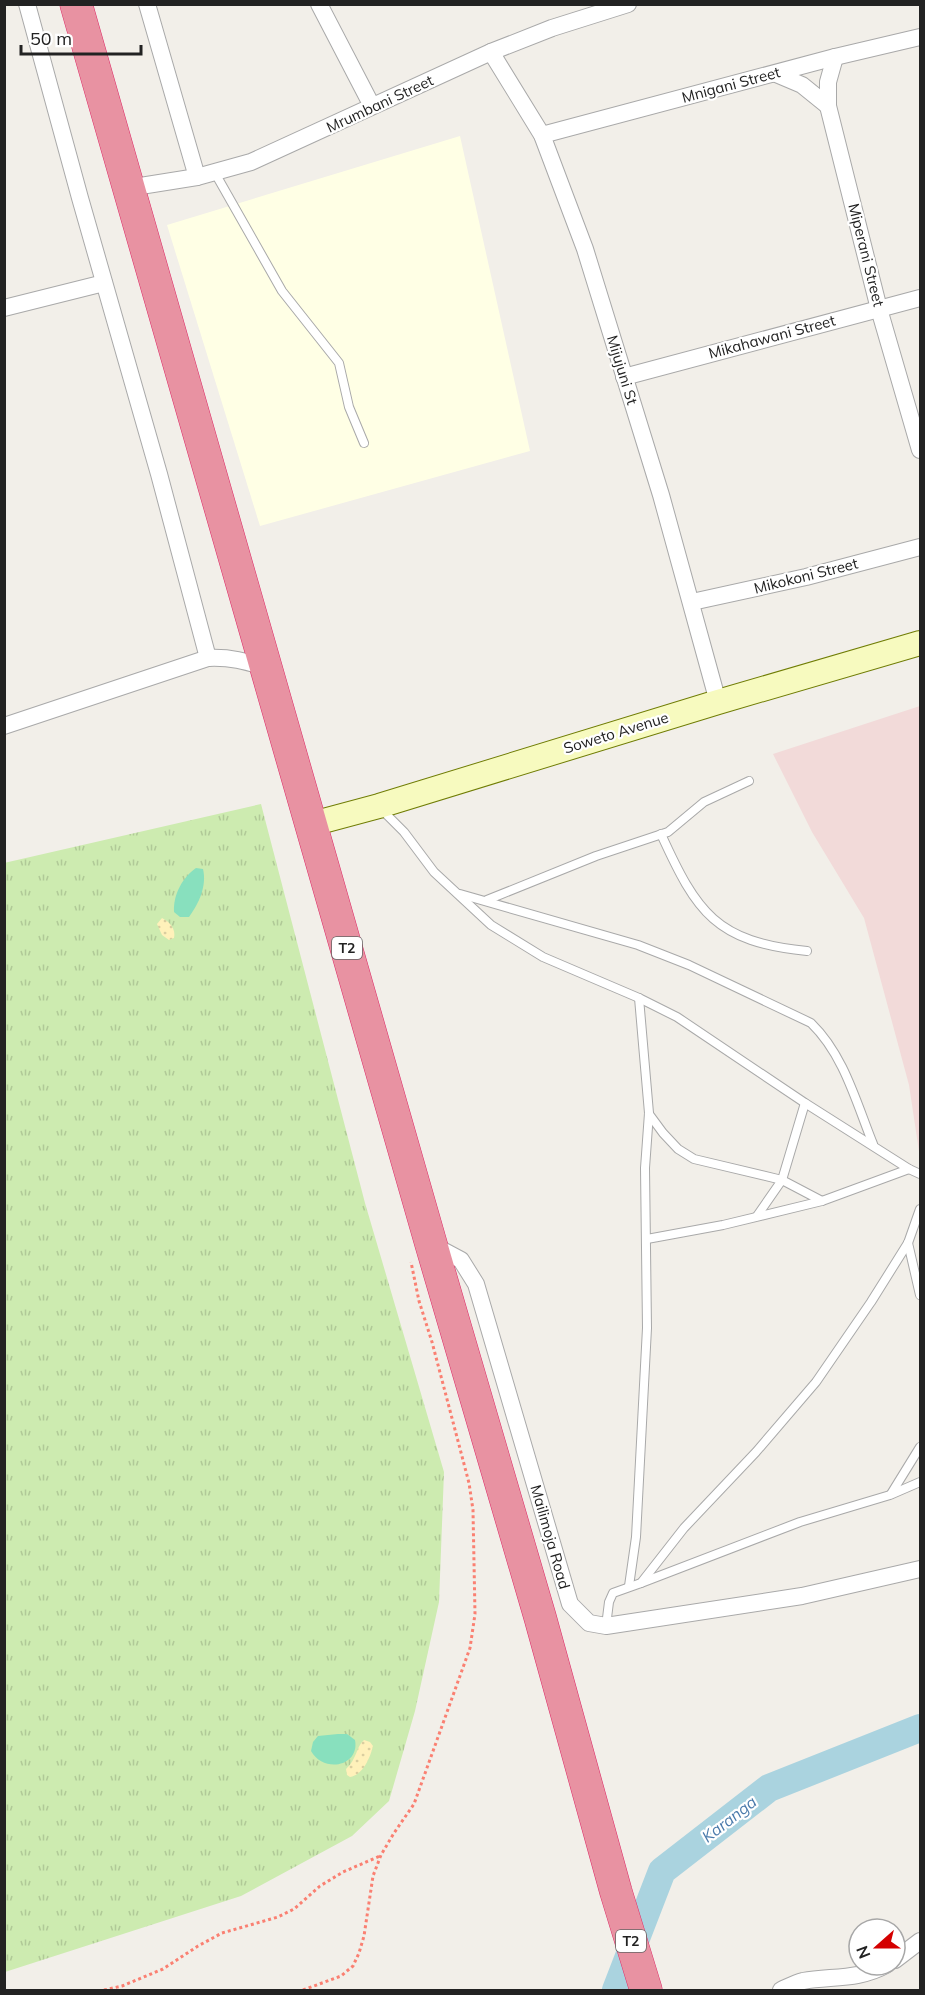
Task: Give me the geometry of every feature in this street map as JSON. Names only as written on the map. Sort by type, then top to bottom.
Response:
[{"type":"highway","name":"T2","points":[[76,4],[312,824],[421,1251],[540,1617],[616,1892],[646,1990]]},
{"type":"street","points":[[27,4],[159,474],[208,658]]},
{"type":"street","points":[[147,4],[197,177]]},
{"type":"street","points":[[319,4],[372,106]]},
{"type":"street","name":"Mrumbani Street","points":[[128,188],[197,177],[251,162],[491,52],[552,28],[628,4]]},
{"type":"street","name":"Mnigani Street","points":[[542,135],[835,57],[921,37]]},
{"type":"street","name":"Mijujuni St","points":[[491,52],[542,135],[585,249],[661,495],[718,702]]},
{"type":"street","name":"Miperani Street","points":[[835,57],[828,82],[828,106],[879,309],[921,450]]},
{"type":"street","points":[[776,74],[802,85],[828,106]]},
{"type":"street","points":[[4,308],[104,283]]},
{"type":"street","name":"Mikahawani Street","points":[[624,377],[921,298]]},
{"type":"street","name":"Mikokoni Street","points":[[692,602],[806,577],[921,547]]},
{"type":"street","name":"Soweto Avenue","points":[[312,824],[379,806],[718,702],[921,643]]},
{"type":"street","points":[[4,726],[208,658],[240,659],[266,669]]},
{"type":"street","name":"Mailimoja Road","points":[[421,1251],[460,1260],[476,1284],[570,1604],[590,1623],[606,1626]]},
{"type":"street","points":[[606,1626],[802,1596],[921,1569]]},
{"type":"street","points":[[907,1951],[921,1941]]},
{"type":"street","points":[[781,1990],[800,1982],[853,1977]]},
{"type":"lane","points":[[215,173],[282,291],[339,363],[349,407],[364,443]]},
{"type":"lane","points":[[486,901],[596,856],[661,834],[675,827],[704,802],[749,781]]},
{"type":"lane","points":[[379,806],[404,832],[434,872],[491,925],[516,942],[572,971],[639,998],[677,1017],[805,1103],[873,1144],[909,1169],[921,1174]]},
{"type":"lane","points":[[661,834],[685,885],[705,912],[718,924],[754,942],[775,948],[807,951]]},
{"type":"lane","points":[[458,894],[638,945],[689,965],[811,1023],[825,1037],[838,1057],[873,1144]]},
{"type":"lane","points":[[629,1586],[636,1537],[647,1340],[645,1168],[649,1113],[639,998]]},
{"type":"lane","points":[[757,1216],[782,1180],[805,1103]]},
{"type":"lane","points":[[649,1113],[678,1149],[694,1159],[782,1180],[822,1201]]},
{"type":"lane","points":[[647,1239],[685,1233],[822,1201],[909,1169]]},
{"type":"lane","points":[[641,1583],[684,1528],[756,1452],[816,1383],[908,1243],[921,1209]]},
{"type":"lane","points":[[908,1243],[921,1295]]},
{"type":"lane","points":[[890,1495],[921,1447]]},
{"type":"lane","points":[[606,1626],[609,1602],[614,1593],[629,1586],[800,1522],[890,1495],[921,1482]]},
{"type":"path","points":[[303,1990],[341,1976],[353,1966],[364,1936],[373,1876],[381,1855],[414,1804],[467,1658],[475,1614],[473,1510],[469,1483],[411,1266],[421,1251]]},
{"type":"path","points":[[104,1990],[122,1986],[163,1969],[222,1933],[278,1917],[294,1909],[320,1886],[342,1872],[381,1855]]},
{"type":"shaded area","points":[[460,136],[530,451],[260,526],[167,225]]},
{"type":"shaded area","points":[[920,706],[920,1158],[909,1085],[864,918],[812,832],[773,754]]},
{"type":"green space","points":[[261,804],[365,1203],[444,1472],[439,1602],[415,1711],[389,1801],[352,1836],[241,1896],[5,1972],[4,863]]},
{"type":"green space","points":[[196,868],[203,869],[204,882],[201,894],[189,917],[180,917],[174,912],[177,893],[179,887]]},
{"type":"green space","points":[[347,1734],[355,1740],[352,1756],[340,1764],[324,1763],[311,1751],[313,1742],[318,1736]]},
{"type":"sand","points":[[162,918],[172,926],[174,938],[169,940],[162,935],[157,924]]},
{"type":"sand","points":[[364,1740],[373,1746],[370,1756],[359,1773],[350,1777],[346,1769]]},
{"type":"waterway","name":"Karanga","points":[[616,1990],[662,1871],[769,1788],[920,1728]]}]
